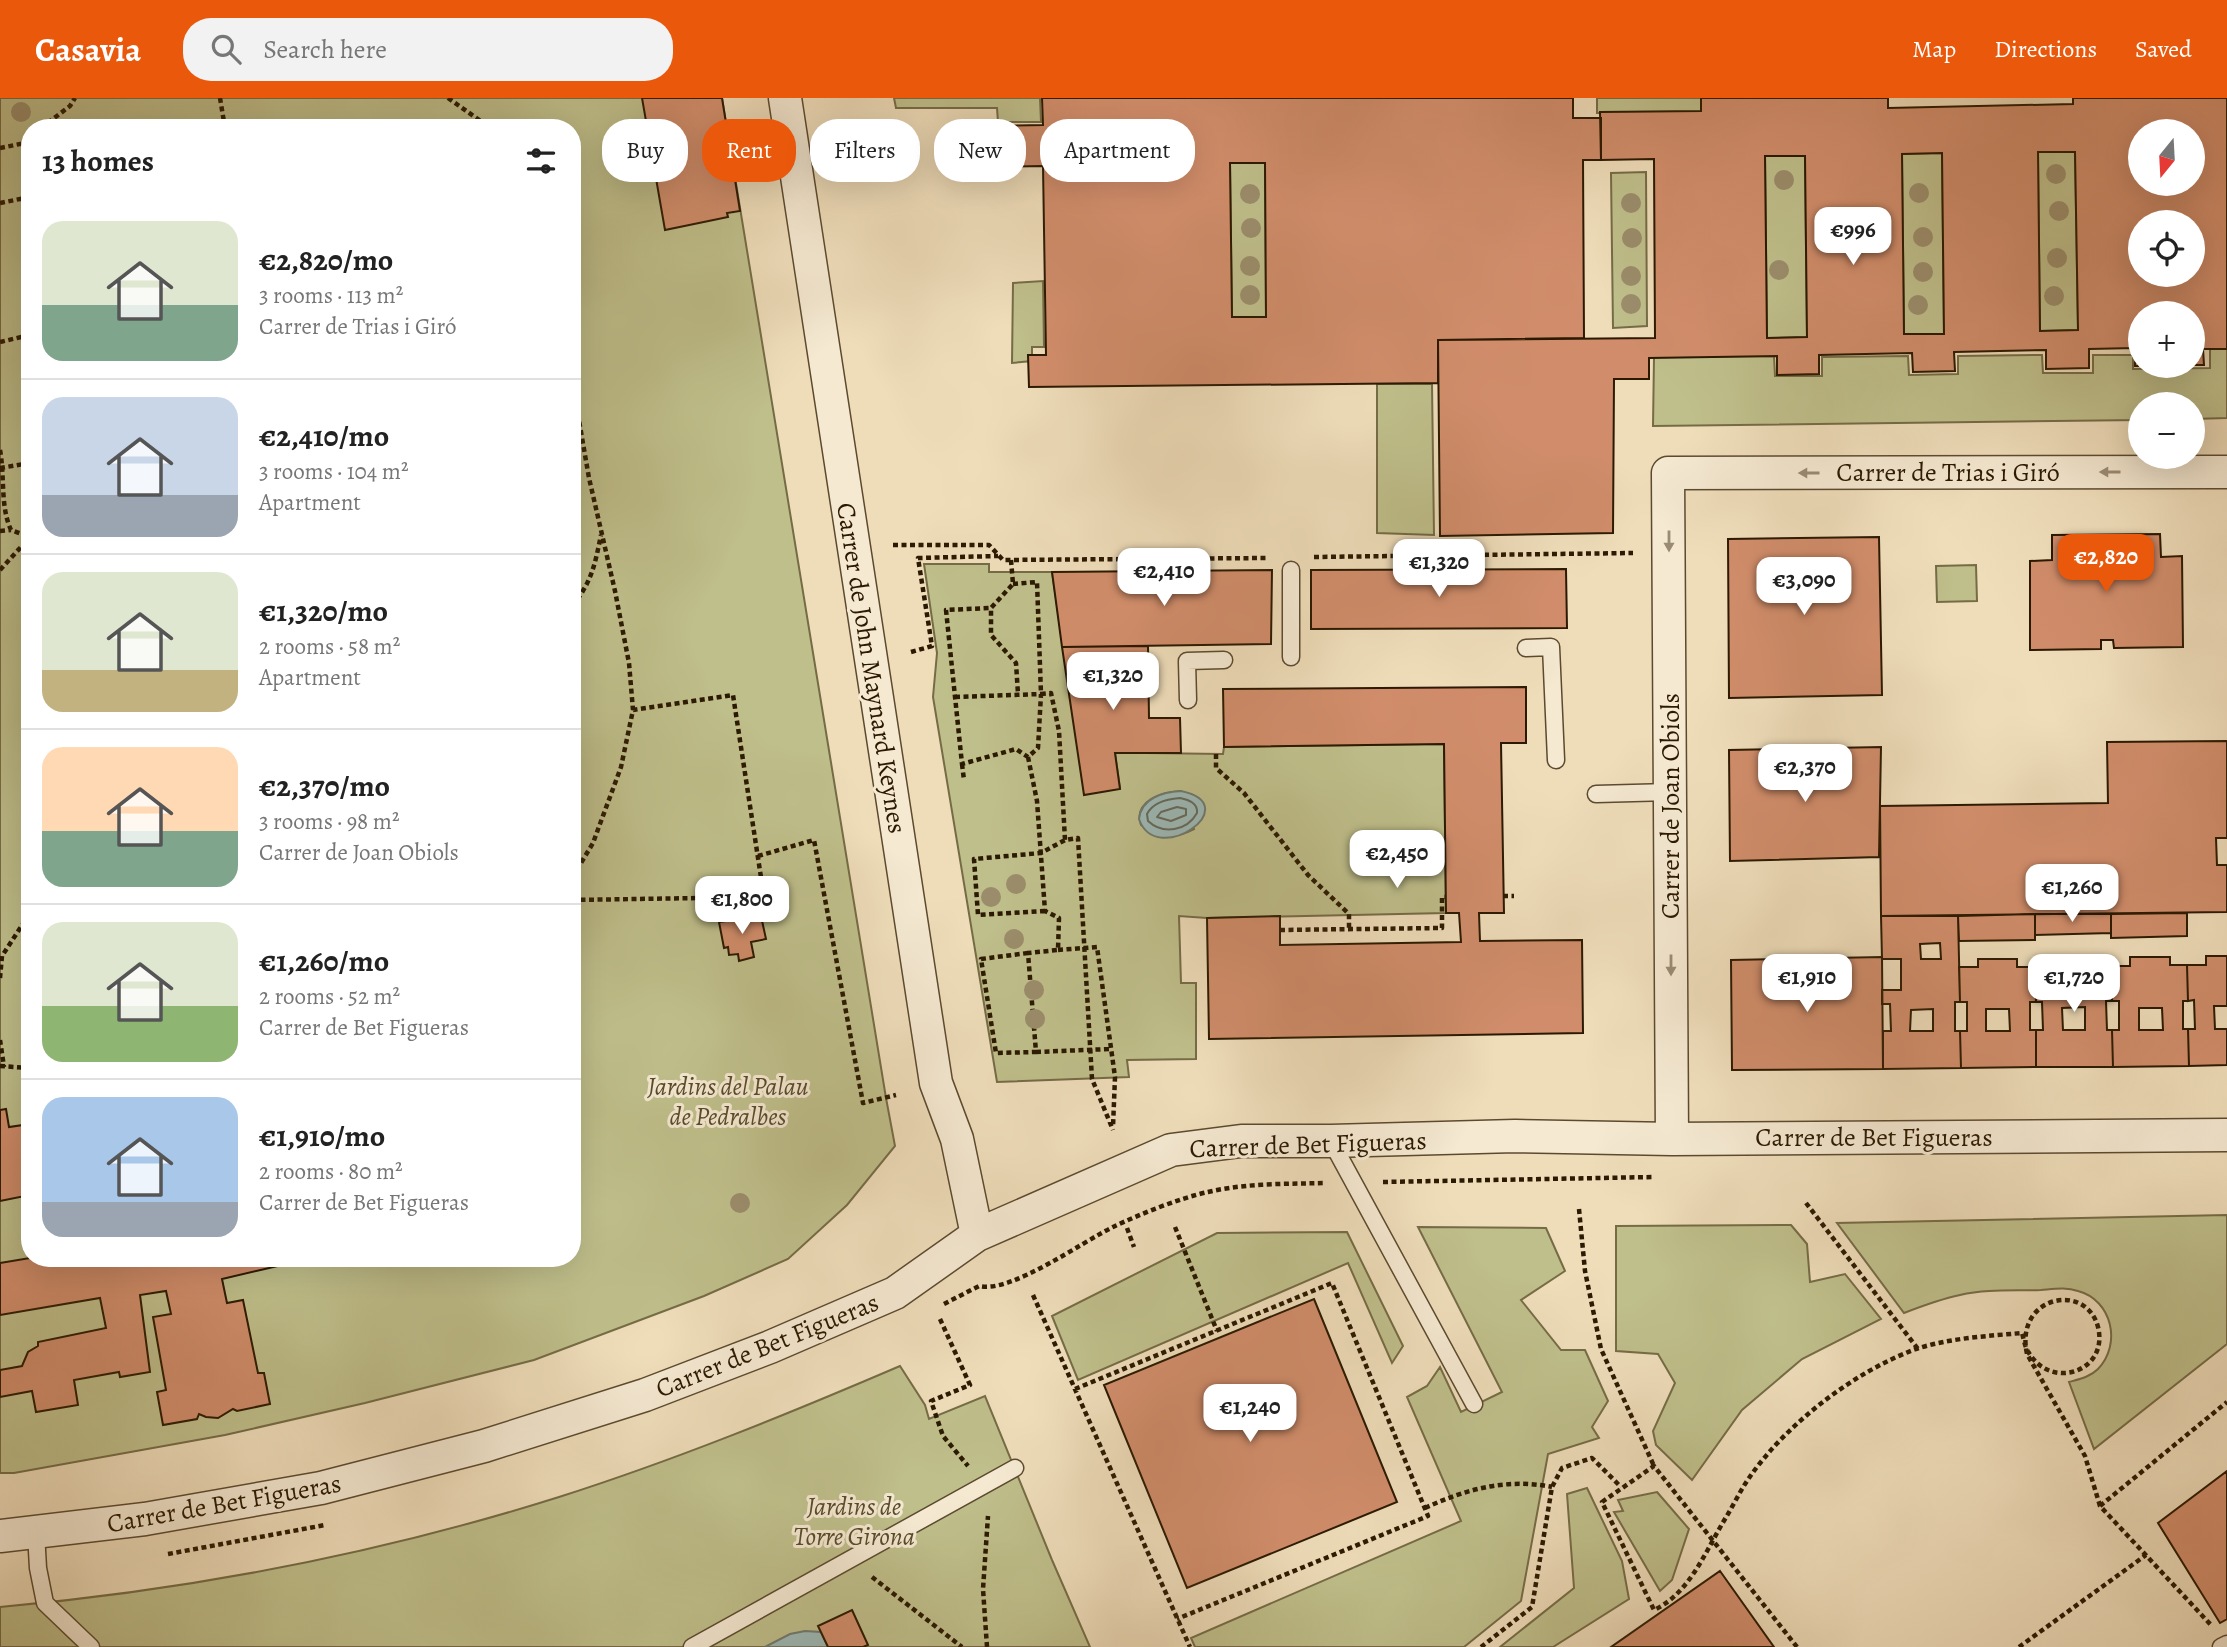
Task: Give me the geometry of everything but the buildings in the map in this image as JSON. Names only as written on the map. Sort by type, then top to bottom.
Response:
[{"type":"street","name":"Carrer de John Maynard Keynes","points":[[785,98],[936,1083],[957,1139],[977,1235]]},
{"type":"street","name":"Carrer de Trias i Giró","points":[[1668,473],[2227,472]]},
{"type":"street","name":"Carrer de Joan Obiols","points":[[1668,473],[1672,1139]]},
{"type":"street","name":"Carrer de Bet Figueras","points":[[0,1536],[36,1534],[145,1519],[321,1488],[484,1447],[645,1395],[782,1342],[895,1293],[977,1235],[1171,1150],[1241,1141],[1514,1136],[1672,1139],[2227,1135]]},
{"type":"lane","points":[[1291,570],[1291,657]]},
{"type":"lane","points":[[1526,648],[1551,647],[1556,760]]},
{"type":"lane","points":[[1188,700],[1188,661],[1224,660]]},
{"type":"lane","points":[[1596,794],[1670,792]]},
{"type":"lane","points":[[1331,1141],[1474,1404]]},
{"type":"lane","points":[[692,1647],[1015,1468]]},
{"type":"lane","points":[[36,1534],[38,1567],[45,1603],[91,1647]]},
{"type":"lane","points":[[2221,1647],[2227,1644]]},
{"type":"path","points":[[53,119],[70,106],[75,98]]},
{"type":"path","points":[[220,98],[224,119]]},
{"type":"path","points":[[448,98],[478,119]]},
{"type":"path","points":[[0,148],[21,145]]},
{"type":"path","points":[[0,203],[21,199]]},
{"type":"path","points":[[0,342],[21,337]]},
{"type":"path","points":[[581,432],[629,663],[633,710],[621,766],[593,843],[581,863]]},
{"type":"path","points":[[0,450],[4,516],[11,530]]},
{"type":"path","points":[[2,468],[21,465]]},
{"type":"path","points":[[0,531],[11,530],[21,534]]},
{"type":"path","points":[[581,595],[594,571],[601,531]]},
{"type":"path","points":[[893,545],[989,545],[1003,560],[1278,558]]},
{"type":"path","points":[[0,570],[21,547]]},
{"type":"path","points":[[1304,557],[1633,553]]},
{"type":"path","points":[[911,652],[932,646],[918,558],[999,556]]},
{"type":"path","points":[[1011,560],[1013,583]]},
{"type":"path","points":[[1018,694],[1016,663],[992,635],[991,608],[1013,583],[1037,582],[1041,694],[1038,748],[1028,757]]},
{"type":"path","points":[[964,780],[946,610],[991,608]]},
{"type":"path","points":[[955,696],[1051,693],[1059,731],[1065,840]]},
{"type":"path","points":[[581,900],[764,897],[733,695],[633,710]]},
{"type":"path","points":[[962,764],[1016,749],[1028,757],[1037,802],[1045,911]]},
{"type":"path","points":[[1216,754],[1216,768],[1244,793],[1296,861],[1349,914],[1349,929]]},
{"type":"path","points":[[1058,950],[1059,918],[1045,911],[978,915],[974,859],[1041,853],[1065,840],[1079,838],[1085,948],[1090,1049],[1092,1079],[1113,1130],[1115,1077],[1097,947],[1085,948],[1058,950],[1028,953],[981,959],[996,1053],[1090,1049],[1110,1049]]},
{"type":"path","points":[[758,856],[814,840],[863,1103],[896,1095]]},
{"type":"path","points":[[1503,896],[1514,896]]},
{"type":"path","points":[[1280,930],[1442,928],[1442,897],[1446,897]]},
{"type":"path","points":[[0,978],[2,956],[21,927]]},
{"type":"path","points":[[1028,953],[1036,1052]]},
{"type":"path","points":[[0,1040],[2,1067],[21,1068]]},
{"type":"path","name":"Carrer de Bet Figueras","points":[[936,1309],[979,1286],[988,1288],[1013,1282],[1112,1227],[1208,1192],[1270,1184],[1656,1177]]},
{"type":"path","points":[[1806,1203],[1918,1349]]},
{"type":"path","points":[[1579,1209],[1585,1271],[1601,1349],[1654,1466],[1797,1647]]},
{"type":"path","points":[[1175,1227],[1217,1331]]},
{"type":"path","points":[[1128,1228],[1134,1247]]},
{"type":"path","points":[[1075,1389],[1332,1283],[1428,1516],[1177,1619]]},
{"type":"path","points":[[1033,1295],[1189,1647]]},
{"type":"path","points":[[1654,1466],[1602,1502],[1654,1610],[1669,1603],[1684,1589],[1751,1476],[1800,1420],[1862,1374],[1918,1349],[1962,1340],[2022,1333],[2025,1343],[2028,1352],[2036,1363],[2048,1371],[2070,1373],[2091,1361],[2097,1350],[2099,1337],[2098,1325],[2092,1314],[2071,1301],[2059,1299],[2036,1310],[2025,1332],[2025,1344],[2027,1354],[2084,1456],[2100,1506],[2212,1626]]},
{"type":"path","points":[[940,1319],[970,1385]]},
{"type":"path","points":[[2100,1506],[2227,1402]]},
{"type":"path","points":[[1481,1647],[1532,1607],[1552,1487],[1562,1468],[1592,1458],[1621,1487]]},
{"type":"path","points":[[1425,1508],[1451,1496],[1493,1485],[1531,1482],[1552,1487]]},
{"type":"path","points":[[2019,1647],[2146,1555]]},
{"type":"path","points":[[849,1559],[962,1647]]},
{"type":"green space","name":"Jardins del Palau de Pedralbes","points":[[0,98],[722,98],[725,119],[702,119],[702,182],[736,182],[895,1146],[847,1205],[788,1259],[704,1296],[534,1360],[225,1435],[14,1473],[0,1473]]},
{"type":"green space","points":[[894,98],[1040,98],[1041,119],[1040,122],[1026,122],[1026,119],[998,119],[997,108],[896,108]]},
{"type":"green space","points":[[1597,98],[1702,98],[1702,112],[1597,113]]},
{"type":"green space","points":[[2038,152],[2075,152],[2078,330],[2040,331]]},
{"type":"green space","points":[[1942,153],[1944,334],[1904,334],[1902,154]]},
{"type":"green space","points":[[1765,156],[1805,156],[1807,337],[1767,338]]},
{"type":"green space","points":[[1230,163],[1265,163],[1266,317],[1232,317]]},
{"type":"green space","points":[[1646,172],[1647,326],[1613,328],[1611,173]]},
{"type":"green space","points":[[1043,281],[1044,347],[1032,347],[1032,361],[1012,363],[1013,283]]},
{"type":"green space","points":[[2210,349],[2227,349],[2227,418],[2205,419],[2205,392],[2128,392],[2128,420],[1653,426],[1654,357],[1774,356],[1775,376],[1822,376],[1822,357],[1908,356],[1909,375],[1958,374],[1958,356],[2042,355],[2043,373],[2093,373],[2093,355],[2128,355],[2128,378],[2205,378],[2205,368],[2210,368]]},
{"type":"green space","points":[[1377,384],[1432,384],[1434,535],[1377,533]]},
{"type":"green space","points":[[924,564],[989,564],[989,572],[1052,572],[1085,794],[1120,788],[1115,753],[1146,751],[1223,754],[1224,747],[1444,744],[1446,913],[1207,918],[1179,916],[1181,983],[1196,983],[1196,1059],[1127,1060],[1129,1077],[997,1082],[933,697],[937,653]],"holes":[[[1181,791],[1194,829],[1180,835],[1154,832],[1141,825],[1141,810],[1151,799]]]},
{"type":"green space","points":[[1976,565],[1977,601],[1937,602],[1936,566]]},
{"type":"green space","points":[[2227,1215],[2227,1344],[2094,1449],[2069,1382],[2095,1372],[2110,1348],[2110,1324],[2099,1303],[2090,1296],[2069,1289],[1990,1291],[1953,1297],[1904,1313],[1837,1223]]},
{"type":"green space","points":[[1791,1225],[1807,1244],[1810,1282],[1845,1274],[1881,1319],[1802,1359],[1742,1410],[1692,1480],[1656,1445],[1653,1431],[1675,1383],[1658,1354],[1616,1351],[1616,1226]]},
{"type":"green space","points":[[1418,1227],[1546,1228],[1565,1271],[1521,1300],[1561,1350],[1585,1350],[1608,1401],[1592,1427],[1599,1438],[1548,1454],[1521,1601],[1464,1647],[1195,1647],[1191,1638],[1461,1521],[1407,1397],[1427,1386],[1440,1367],[1461,1412],[1502,1392]]},
{"type":"green space","points":[[1347,1232],[1403,1346],[1392,1363],[1348,1263],[1078,1380],[1052,1316],[1217,1233]]},
{"type":"green space","name":"Jardins de Torre Girona","points":[[900,1366],[925,1405],[929,1419],[985,1396],[1090,1647],[0,1647],[0,1607],[212,1580],[422,1536],[559,1497],[645,1468]]},
{"type":"green space","points":[[1587,1488],[1622,1561],[1629,1599],[1553,1647],[1500,1647],[1574,1588],[1567,1494]]},
{"type":"green space","points":[[1657,1492],[1689,1529],[1672,1580],[1660,1591],[1614,1512],[1623,1511],[1618,1500]]},
{"type":"water","points":[[1181,791],[1199,798],[1205,808],[1202,819],[1192,829],[1177,836],[1162,838],[1148,833],[1139,819],[1144,806],[1160,795]]},
{"type":"water","points":[[821,1632],[828,1647],[765,1647],[790,1634]]}]
